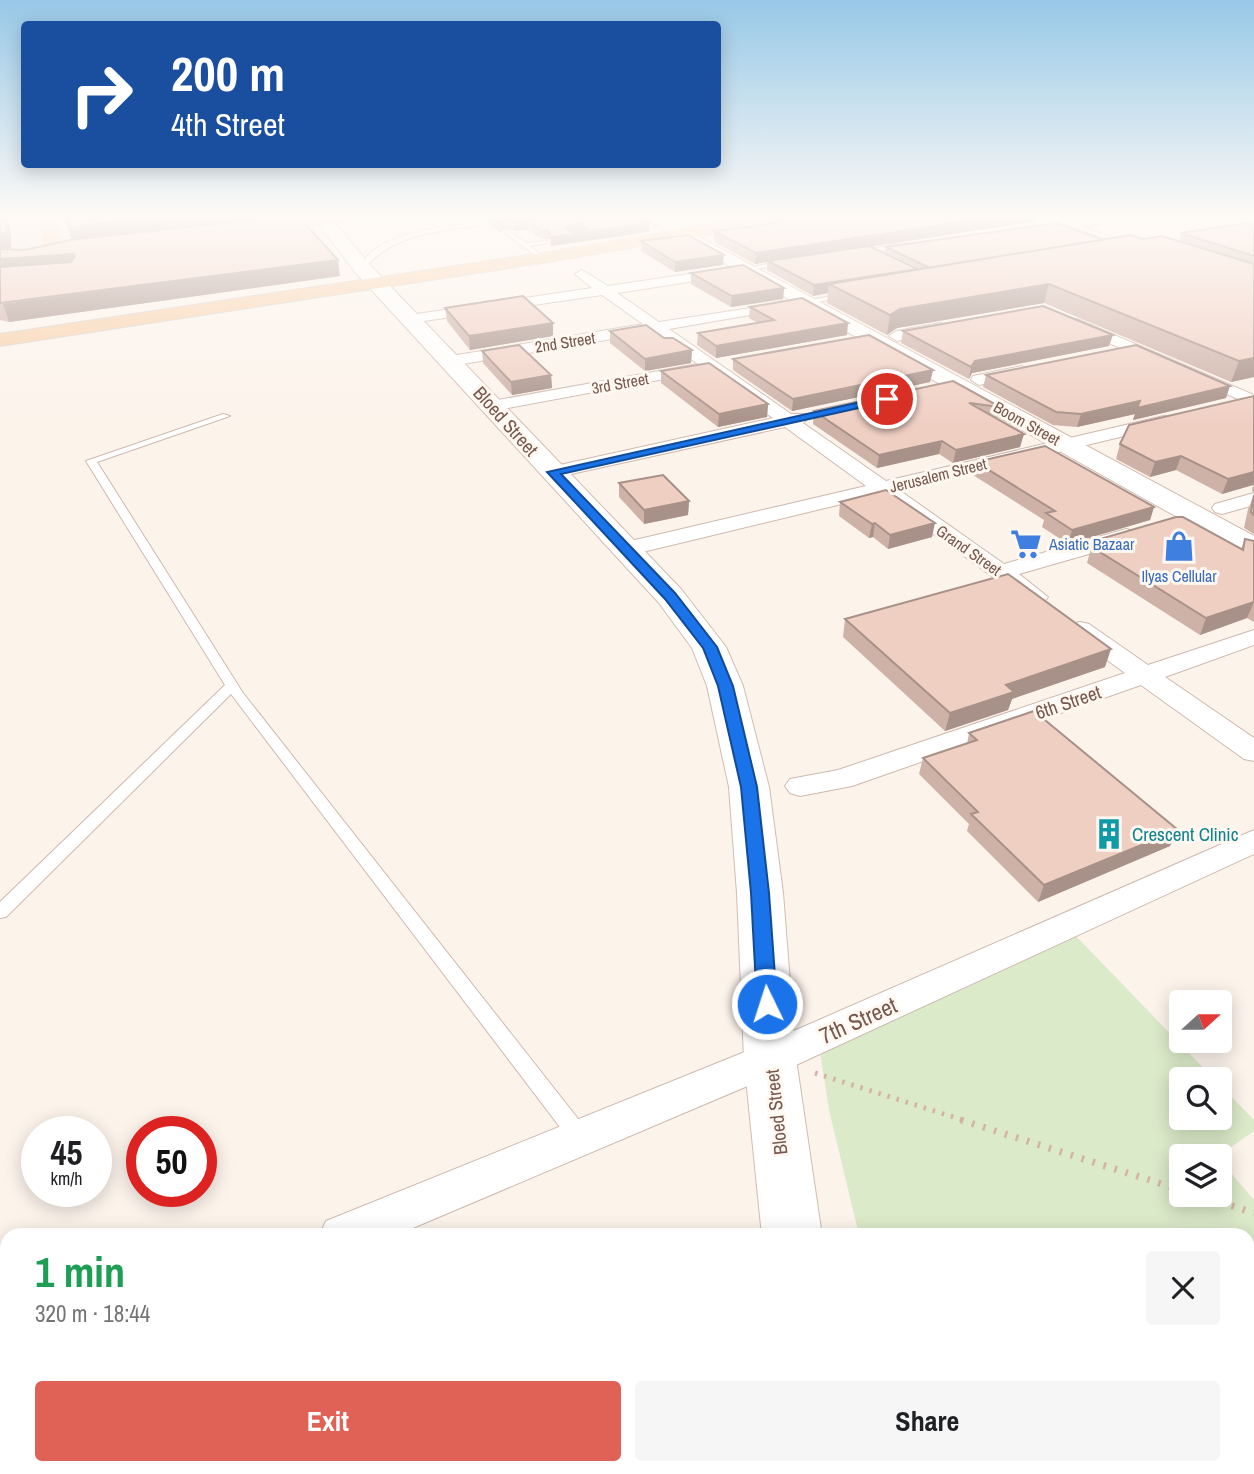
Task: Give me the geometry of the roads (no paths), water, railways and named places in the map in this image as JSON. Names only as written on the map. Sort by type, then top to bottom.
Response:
[{"type":"main road","points":[[0,340],[352,287]]},
{"type":"main road","name":"Bloed Street","points":[[380,287],[670,596],[709,647],[726,686],[749,787],[760,893],[771,1059],[791,1228]]},
{"type":"main road","name":"Boom Street","points":[[777,287],[871,338],[967,382],[1065,444],[1209,512],[1254,548]]},
{"type":"main road","points":[[0,354],[88,327]]},
{"type":"street","name":"Grand Street","points":[[600,287],[1254,752]]},
{"type":"street","points":[[410,319],[626,287]]},
{"type":"street","name":"2nd Street","points":[[451,361],[805,302]]},
{"type":"street","points":[[1066,319],[1253,401]]},
{"type":"street","points":[[897,336],[961,324]]},
{"type":"street","points":[[851,342],[871,338]]},
{"type":"street","points":[[1108,354],[1134,349]]},
{"type":"street","name":"3rd Street","points":[[492,406],[738,362]]},
{"type":"street","points":[[923,391],[1043,367]]},
{"type":"street","points":[[1225,406],[1253,401]]},
{"type":"street","points":[[553,472],[815,415]]},
{"type":"street","name":"Jerusalem Street","points":[[626,549],[1185,416]]},
{"type":"street","points":[[1001,572],[1254,499]]},
{"type":"street","name":"6th Street","points":[[800,786],[842,779],[1254,637]]},
{"type":"street","name":"7th Street","points":[[360,1228],[771,1059],[1254,841]]},
{"type":"lane","name":"2nd Street","points":[[805,302],[856,293]]},
{"type":"lane","points":[[226,416],[91,461],[232,685],[579,1138]]},
{"type":"lane","points":[[0,912],[232,685]]},
{"type":"place","name":"Asiatic Bazaar","points":[[1026,544]]},
{"type":"place","name":"Ilyas Cellular","points":[[1179,546]]},
{"type":"place","name":"Crescent Clinic","points":[[1109,834]]}]
